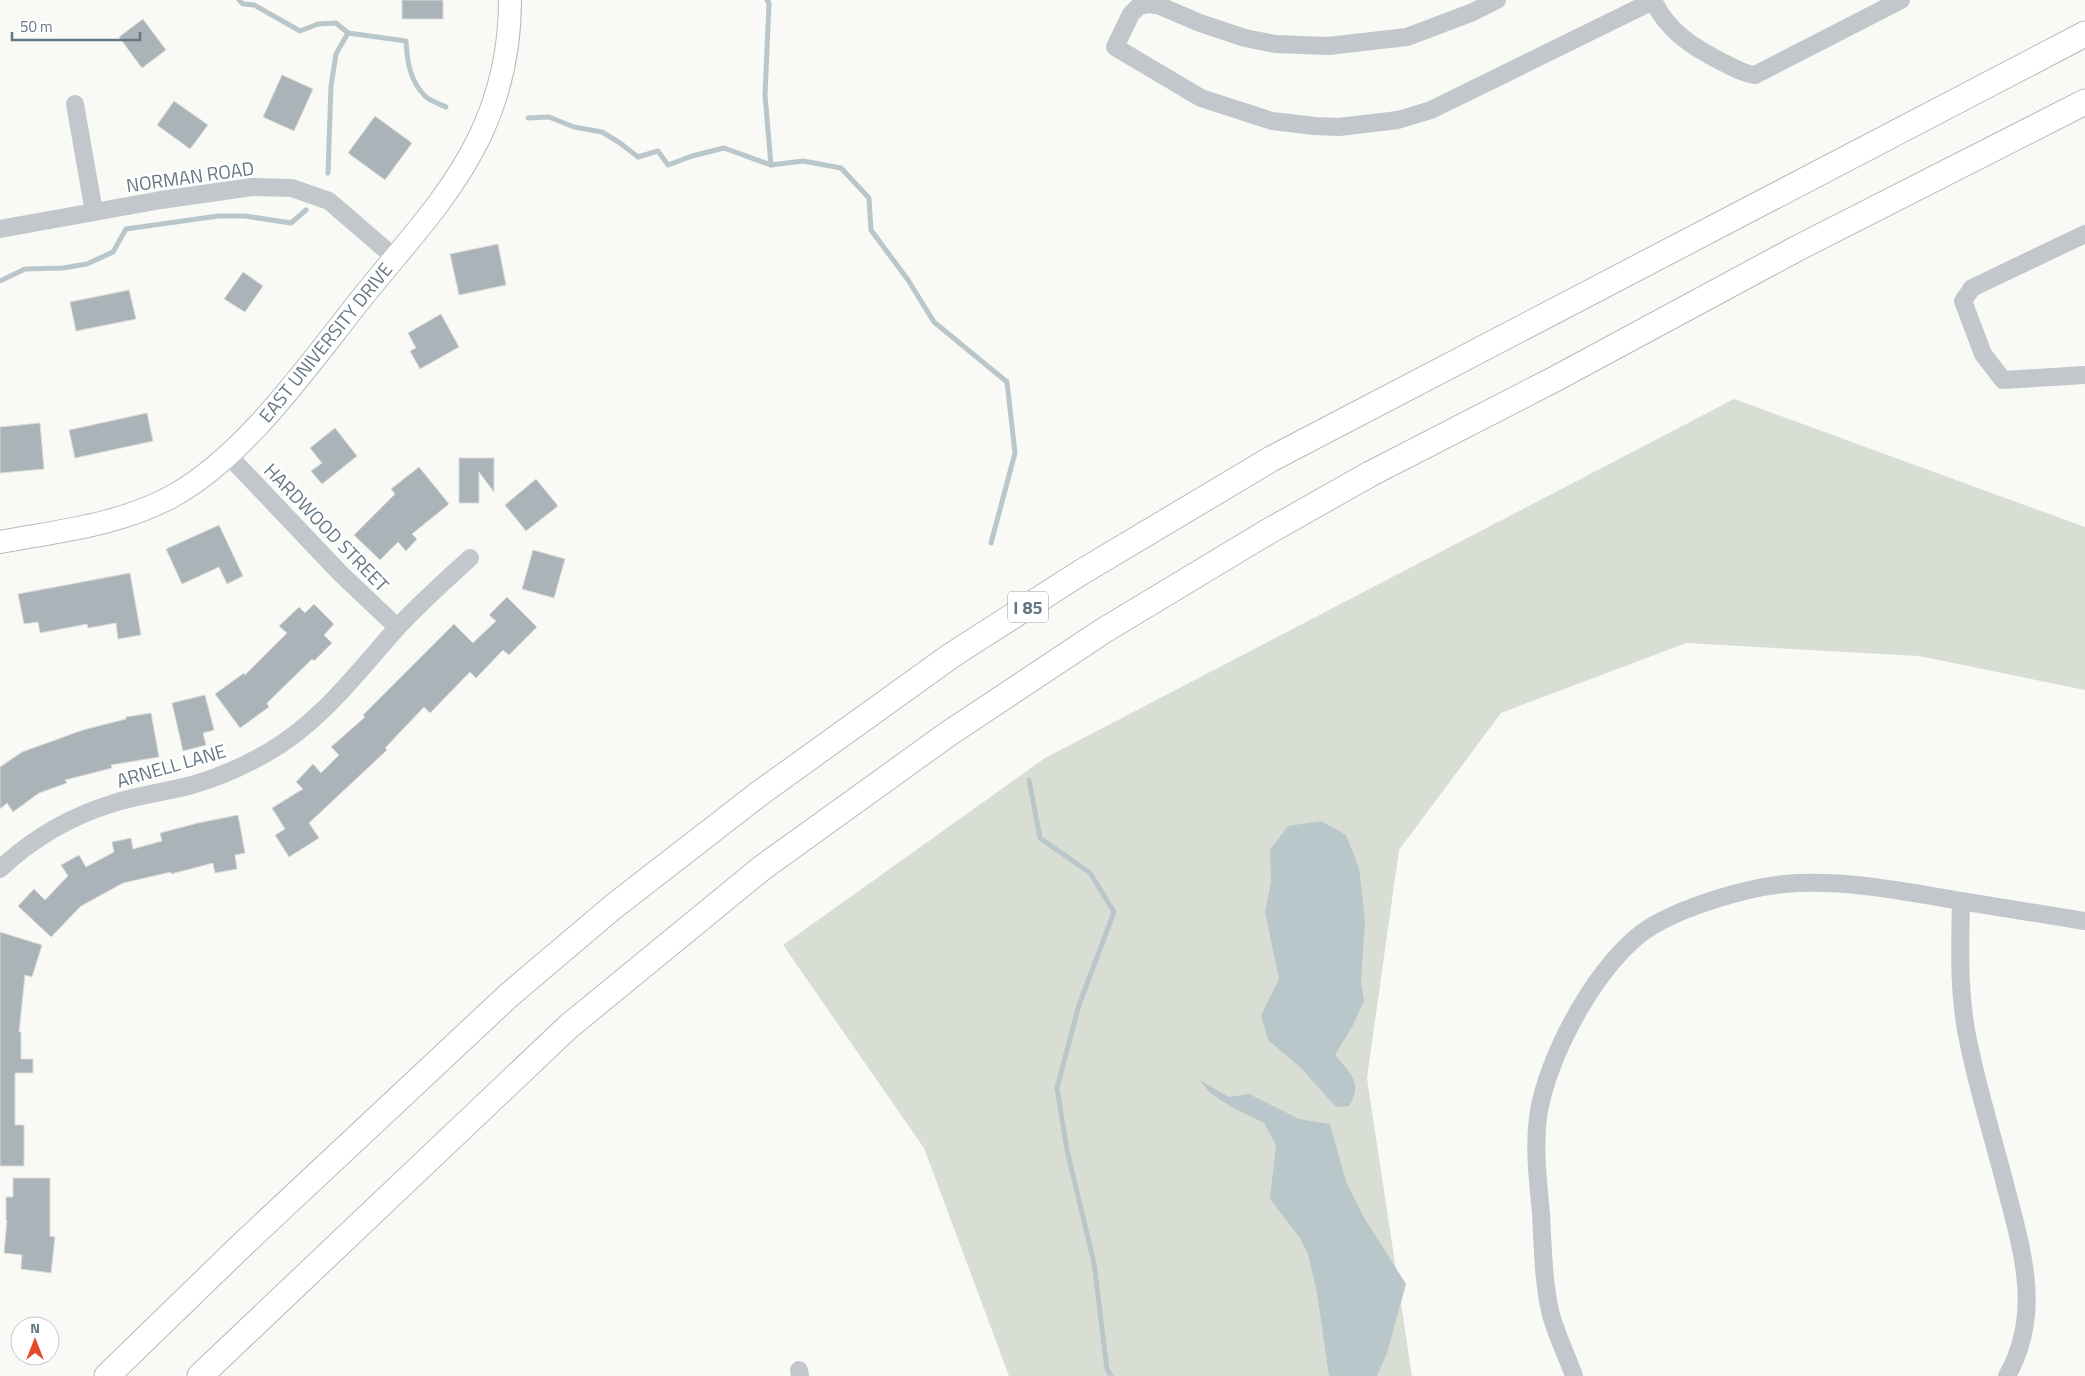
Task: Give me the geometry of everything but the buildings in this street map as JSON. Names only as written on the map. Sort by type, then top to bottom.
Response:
[{"type":"highway","name":"I 85","points":[[107,1376],[508,996],[613,907],[760,793],[952,656],[1080,573],[1271,459],[2085,34]]},
{"type":"highway","points":[[200,1376],[568,1027],[762,868],[948,734],[1103,632],[1264,534],[1370,474],[1553,380],[1796,249],[2085,102]]},
{"type":"main road","name":"EAST UNIVERSITY DRIVE","points":[[0,542],[100,524],[138,513],[173,496],[204,476],[228,455],[269,413],[458,177],[481,134],[493,104],[504,64],[510,0]]},
{"type":"street","points":[[1497,0],[1473,12],[1407,37],[1328,46],[1276,44],[1245,38],[1200,23],[1160,6],[1149,4],[1139,6],[1131,14],[1115,47],[1201,98],[1272,121],[1339,127],[1398,120],[1431,110],[1653,1],[1668,25],[1692,46],[1742,72],[1755,74],[1900,0]]},
{"type":"street","points":[[75,104],[94,212]]},
{"type":"street","name":"NORMAN ROAD","points":[[0,229],[252,186],[292,188],[329,202],[394,258]]},
{"type":"street","points":[[2085,234],[1972,288],[1963,301],[1983,354],[2003,380],[2085,375]]},
{"type":"street","name":"HARDWOOD STREET","points":[[228,455],[341,574],[397,627]]},
{"type":"street","name":"ARNELL LANE","points":[[0,869],[41,835],[77,817],[114,803],[193,784],[231,771],[266,753],[299,731],[343,691],[397,627],[470,558]]},
{"type":"street","points":[[1574,1376],[1552,1316],[1545,1277],[1537,1157],[1538,1116],[1548,1078],[1563,1039],[1584,1000],[1609,966],[1636,938],[1652,926],[1688,910],[1744,892],[1784,884],[1864,885],[2085,921]]},
{"type":"street","points":[[1961,901],[1960,982],[1968,1044],[2019,1234],[2027,1276],[2027,1318],[2018,1357],[2007,1376]]},
{"type":"shaded area","points":[[1734,399],[2085,527],[2085,690],[1919,656],[1686,643],[1501,713],[1399,850],[1367,1078],[1412,1376],[1009,1376],[924,1148],[783,945],[1045,758]]},
{"type":"shaded area","points":[[1321,821],[1346,835],[1359,868],[1365,921],[1361,981],[1364,1001],[1353,1025],[1335,1055],[1353,1078],[1355,1091],[1349,1106],[1336,1107],[1301,1068],[1268,1040],[1261,1015],[1279,979],[1265,912],[1271,882],[1270,850],[1288,826]]},
{"type":"shaded area","points":[[1200,1080],[1229,1097],[1249,1094],[1299,1119],[1330,1124],[1346,1182],[1363,1216],[1406,1284],[1387,1353],[1377,1376],[1329,1376],[1317,1293],[1308,1254],[1300,1238],[1270,1199],[1276,1145],[1264,1123],[1233,1108],[1210,1093]]},
{"type":"waterway","points":[[239,0],[243,4],[254,5],[300,31],[318,24],[336,23],[348,33],[406,41],[408,63],[416,84],[427,98],[446,107]]},
{"type":"waterway","points":[[767,0],[769,3],[765,95],[771,165],[803,161],[841,168],[869,198],[871,230],[908,280],[934,322],[1007,382],[1015,453],[991,543]]},
{"type":"waterway","points":[[328,173],[331,86],[336,54],[348,33]]},
{"type":"waterway","points":[[528,118],[549,117],[574,127],[602,132],[638,157],[658,151],[668,165],[692,156],[724,148],[771,165]]},
{"type":"waterway","points":[[0,281],[25,269],[63,268],[87,264],[113,252],[126,229],[218,216],[245,216],[291,223],[306,210]]},
{"type":"waterway","points":[[1029,780],[1040,838],[1090,873],[1114,912],[1079,1005],[1057,1088],[1067,1150],[1094,1263],[1107,1369],[1111,1376]]}]
